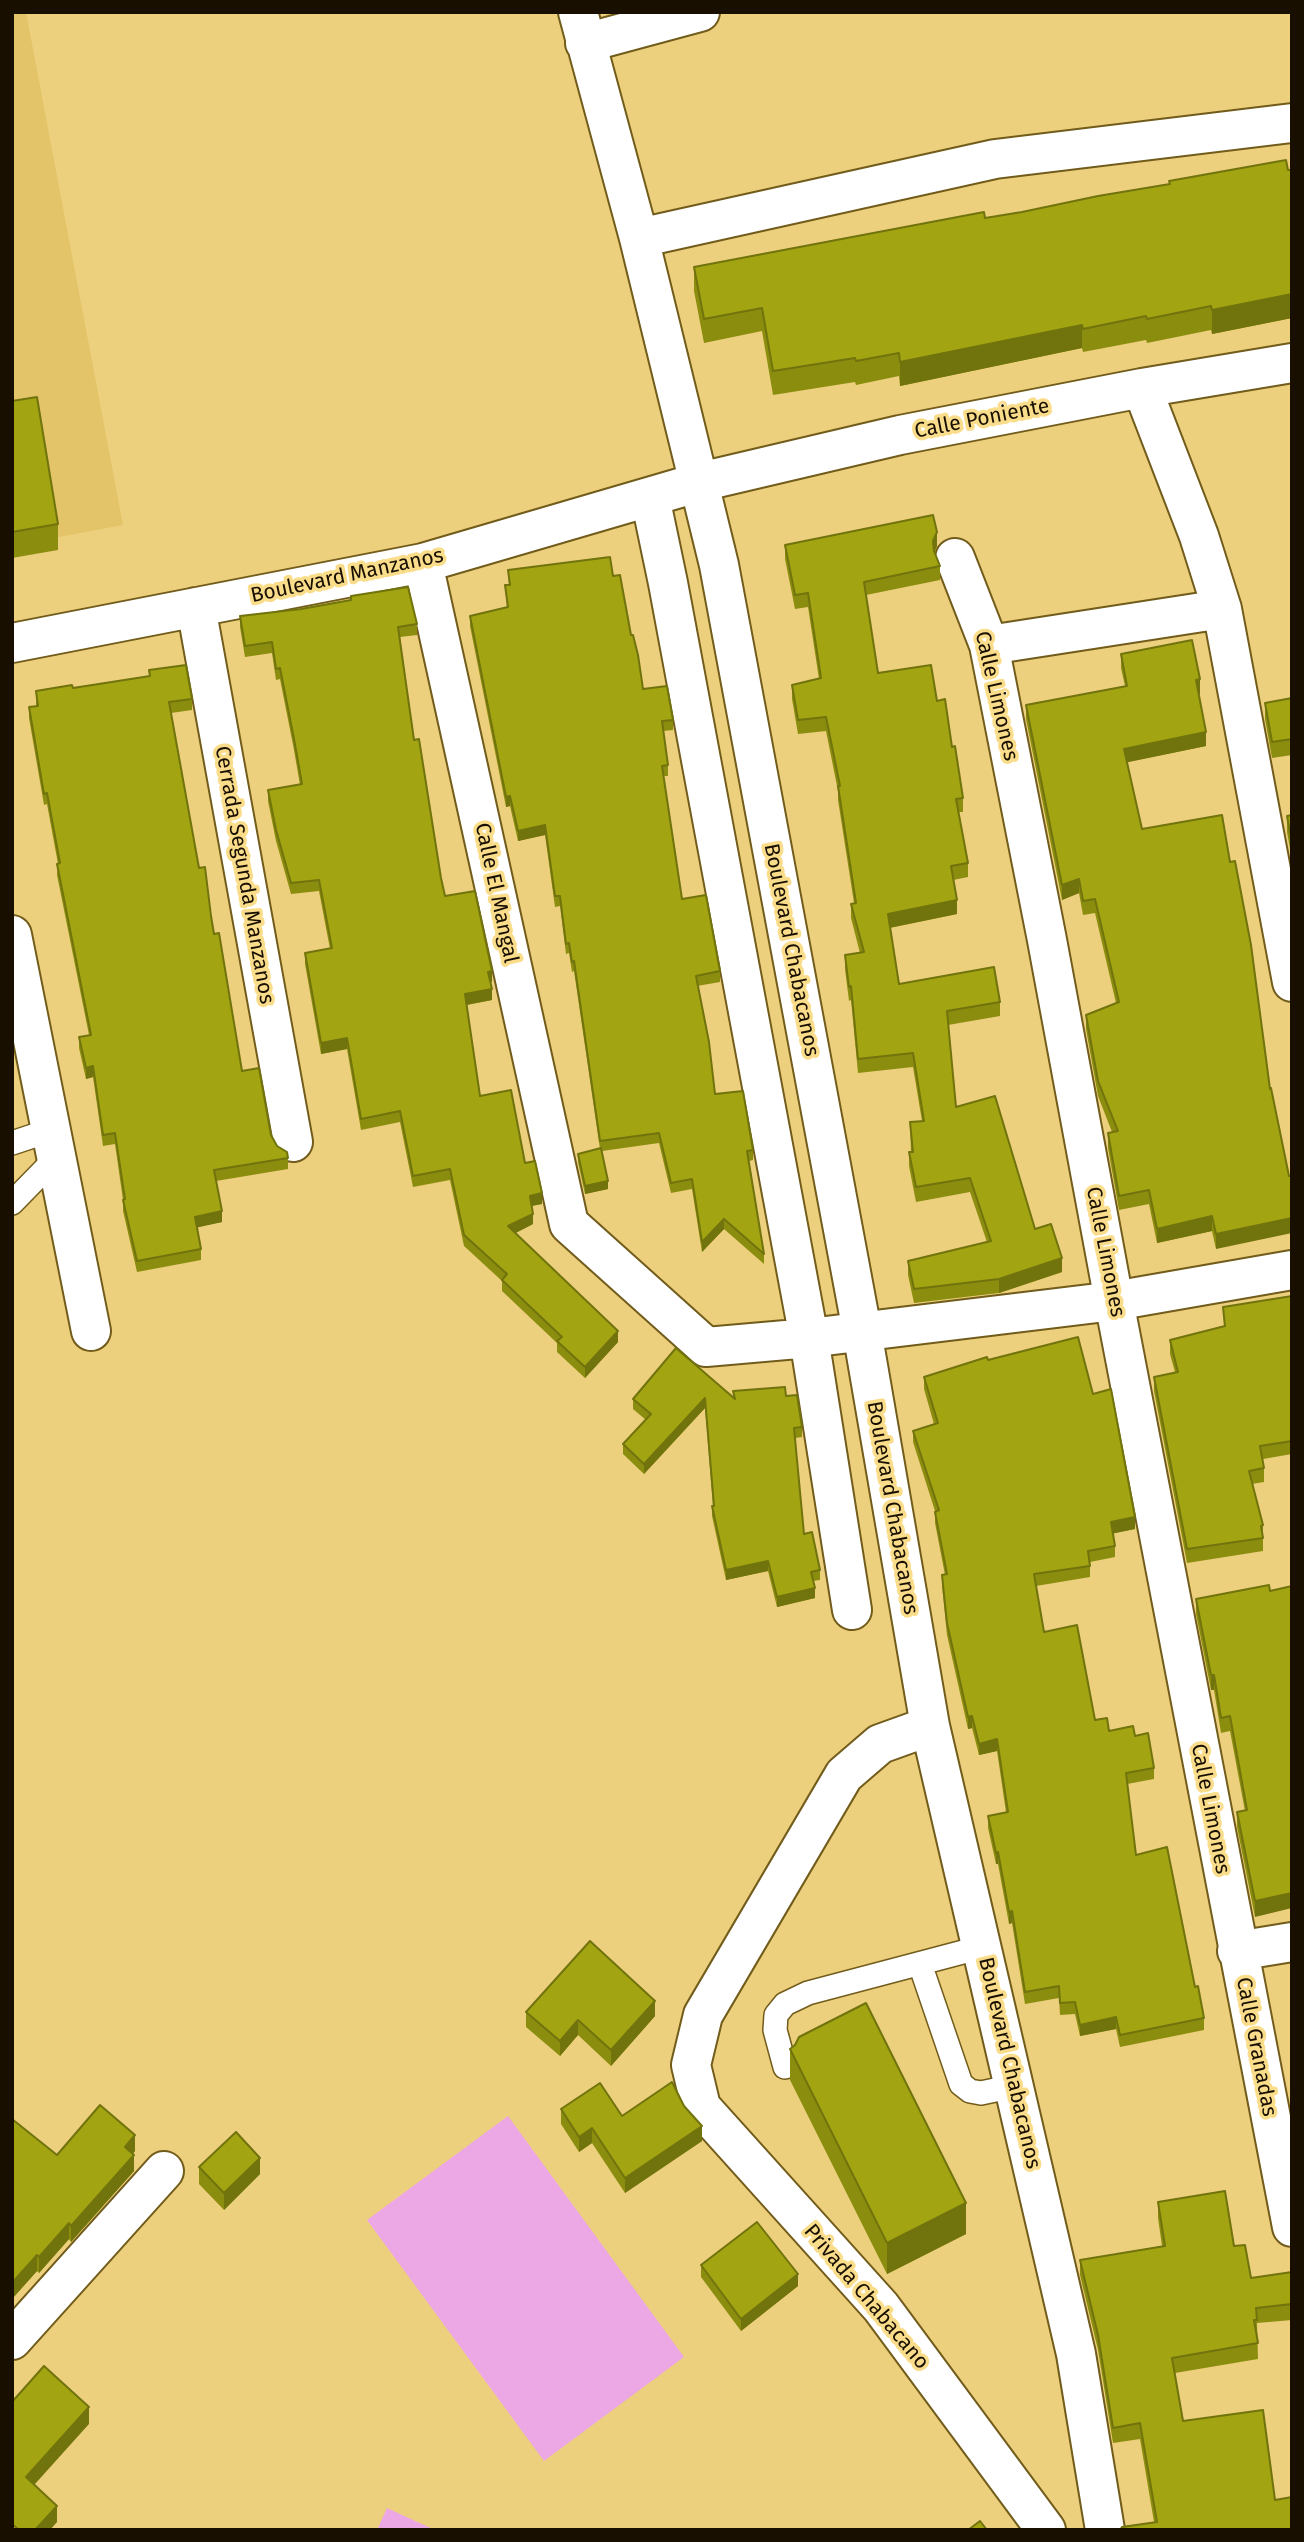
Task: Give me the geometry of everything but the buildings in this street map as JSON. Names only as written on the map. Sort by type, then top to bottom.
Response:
[{"type":"street","points":[[700,12],[582,28],[639,238],[675,490],[673,611],[809,1338],[852,1611]]},
{"type":"street","points":[[639,238],[995,159],[1292,123]]},
{"type":"street","name":"Calle Poniente","points":[[675,490],[900,435],[1142,387],[1292,363]]},
{"type":"street","points":[[1142,387],[1199,536],[1222,610],[1292,982]]},
{"type":"street","name":"Boulevard Manzanos","points":[[12,643],[423,563],[675,490]]},
{"type":"street","name":"Boulevard Chabacanos","points":[[675,490],[719,565],[862,1331],[930,1726],[1076,2354],[1105,2530]]},
{"type":"street","name":"Calle Limones","points":[[955,558],[989,645],[1237,1951]]},
{"type":"street","name":"Calle El Mangal","points":[[423,563],[569,1224],[706,1348],[809,1338]]},
{"type":"street","name":"Cerrada Segunda Manzanos","points":[[196,607],[293,1142]]},
{"type":"street","points":[[989,645],[1222,610]]},
{"type":"street","points":[[12,935],[91,1331]]},
{"type":"street","points":[[809,1338],[1114,1301],[1292,1270]]},
{"type":"street","name":"Privada Chabacano","points":[[930,1726],[880,1744],[844,1775],[703,2015],[691,2065],[701,2107],[881,2307],[1046,2530]]},
{"type":"street","points":[[1237,1951],[1292,1942]]},
{"type":"street","name":"Calle Granadas","points":[[1237,1951],[1291,2220]]},
{"type":"street","points":[[12,2340],[164,2171]]},
{"type":"lane","points":[[12,1143],[54,1144]]},
{"type":"lane","points":[[12,1203],[54,1144]]},
{"type":"lane","points":[[785,2067],[775,2030],[776,2015],[785,2004],[808,1993],[982,1947]]},
{"type":"lane","points":[[920,1964],[961,2084],[970,2091],[981,2093],[1014,2086]]},
{"type":"shaded area","points":[[12,12],[26,12],[123,525],[12,546]]},
{"type":"shaded area","points":[[508,2116],[684,2357],[544,2461],[367,2220]]},
{"type":"shaded area","points":[[387,2508],[435,2530],[377,2530]]}]
